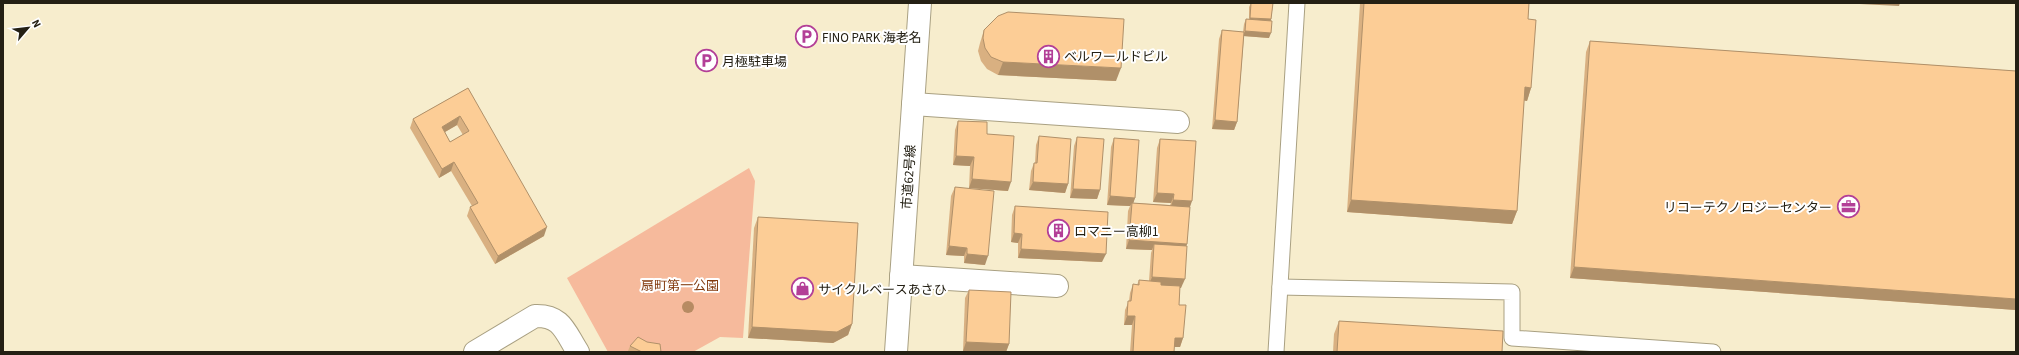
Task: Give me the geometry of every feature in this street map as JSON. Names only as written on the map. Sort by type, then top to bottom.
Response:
[{"type":"street","name":"市道62号線","points":[[896,352],[920,3]]},
{"type":"street","points":[[913,104],[1178,122]]},
{"type":"street","points":[[901,276],[1057,286]]},
{"type":"street","points":[[475,352],[535,316],[547,315],[559,320],[578,352]]},
{"type":"lane","points":[[1276,352],[1297,3]]},
{"type":"lane","points":[[1280,287],[1512,292],[1512,338],[1713,352]]},
{"type":"green space","name":"扇町第一公園","points":[[749,168],[755,181],[743,338],[720,337],[693,352],[608,352],[567,278]]},
{"type":"building","points":[[1251,3],[1273,3],[1271,19],[1250,18]]},
{"type":"building","points":[[1364,3],[1529,3],[1528,19],[1536,20],[1531,88],[1525,87],[1517,211],[1351,200]]},
{"type":"building","name":"ベルワールドビル","points":[[1008,12],[1124,19],[1121,68],[1003,62],[991,57],[985,48],[983,38],[984,30],[998,16]]},
{"type":"building","points":[[1246,19],[1272,21],[1271,33],[1245,31]]},
{"type":"building","points":[[1222,30],[1244,32],[1237,122],[1215,120]]},
{"type":"building","points":[[1590,41],[2016,71],[2016,299],[1574,267]]},
{"type":"building","points":[[468,88],[547,227],[498,256],[470,207],[478,203],[454,162],[442,169],[413,119]],"holes":[[[460,116],[469,131],[450,142],[442,127]]]},
{"type":"building","points":[[958,121],[987,122],[987,134],[1014,136],[1011,182],[972,179],[974,157],[956,156]]},
{"type":"building","points":[[1039,136],[1071,139],[1068,184],[1033,182],[1034,163],[1037,163]]},
{"type":"building","points":[[1077,137],[1104,139],[1100,190],[1073,189]]},
{"type":"building","points":[[1114,138],[1139,140],[1135,198],[1110,196]]},
{"type":"building","points":[[1160,139],[1196,141],[1192,201],[1173,200],[1174,194],[1157,193]]},
{"type":"building","points":[[955,187],[994,191],[988,256],[967,254],[967,248],[949,246]]},
{"type":"building","points":[[1132,203],[1190,207],[1187,244],[1129,240]]},
{"type":"building","name":"ロマニー高柳1","points":[[1015,206],[1108,212],[1106,254],[1021,249],[1022,234],[1014,233]]},
{"type":"building","points":[[758,217],[858,223],[852,324],[837,332],[752,327]]},
{"type":"building","points":[[1154,244],[1187,246],[1185,279],[1152,277]]},
{"type":"building","points":[[1139,280],[1161,282],[1161,285],[1180,286],[1179,305],[1186,305],[1183,338],[1175,338],[1174,352],[1133,352],[1135,316],[1127,316],[1128,301],[1131,301],[1133,284],[1139,285]]},
{"type":"building","points":[[969,290],[1011,292],[1009,344],[966,342]]},
{"type":"building","points":[[1339,321],[1503,331],[1502,352],[1337,352]]},
{"type":"building","points":[[638,337],[647,342],[660,344],[661,352],[642,352],[630,346]]},
{"type":"place","name":"FINO PARK 海老名","points":[[807,37]]},
{"type":"place","name":"ベルワールドビル","points":[[1048,56]]},
{"type":"place","name":"月極駐車場","points":[[706,61]]},
{"type":"place","name":"リコーテクノロジーセンター","points":[[1848,207]]},
{"type":"place","name":"ロマニー高柳1","points":[[1058,231]]},
{"type":"place","name":"サイクルベースあさひ","points":[[802,289]]}]
